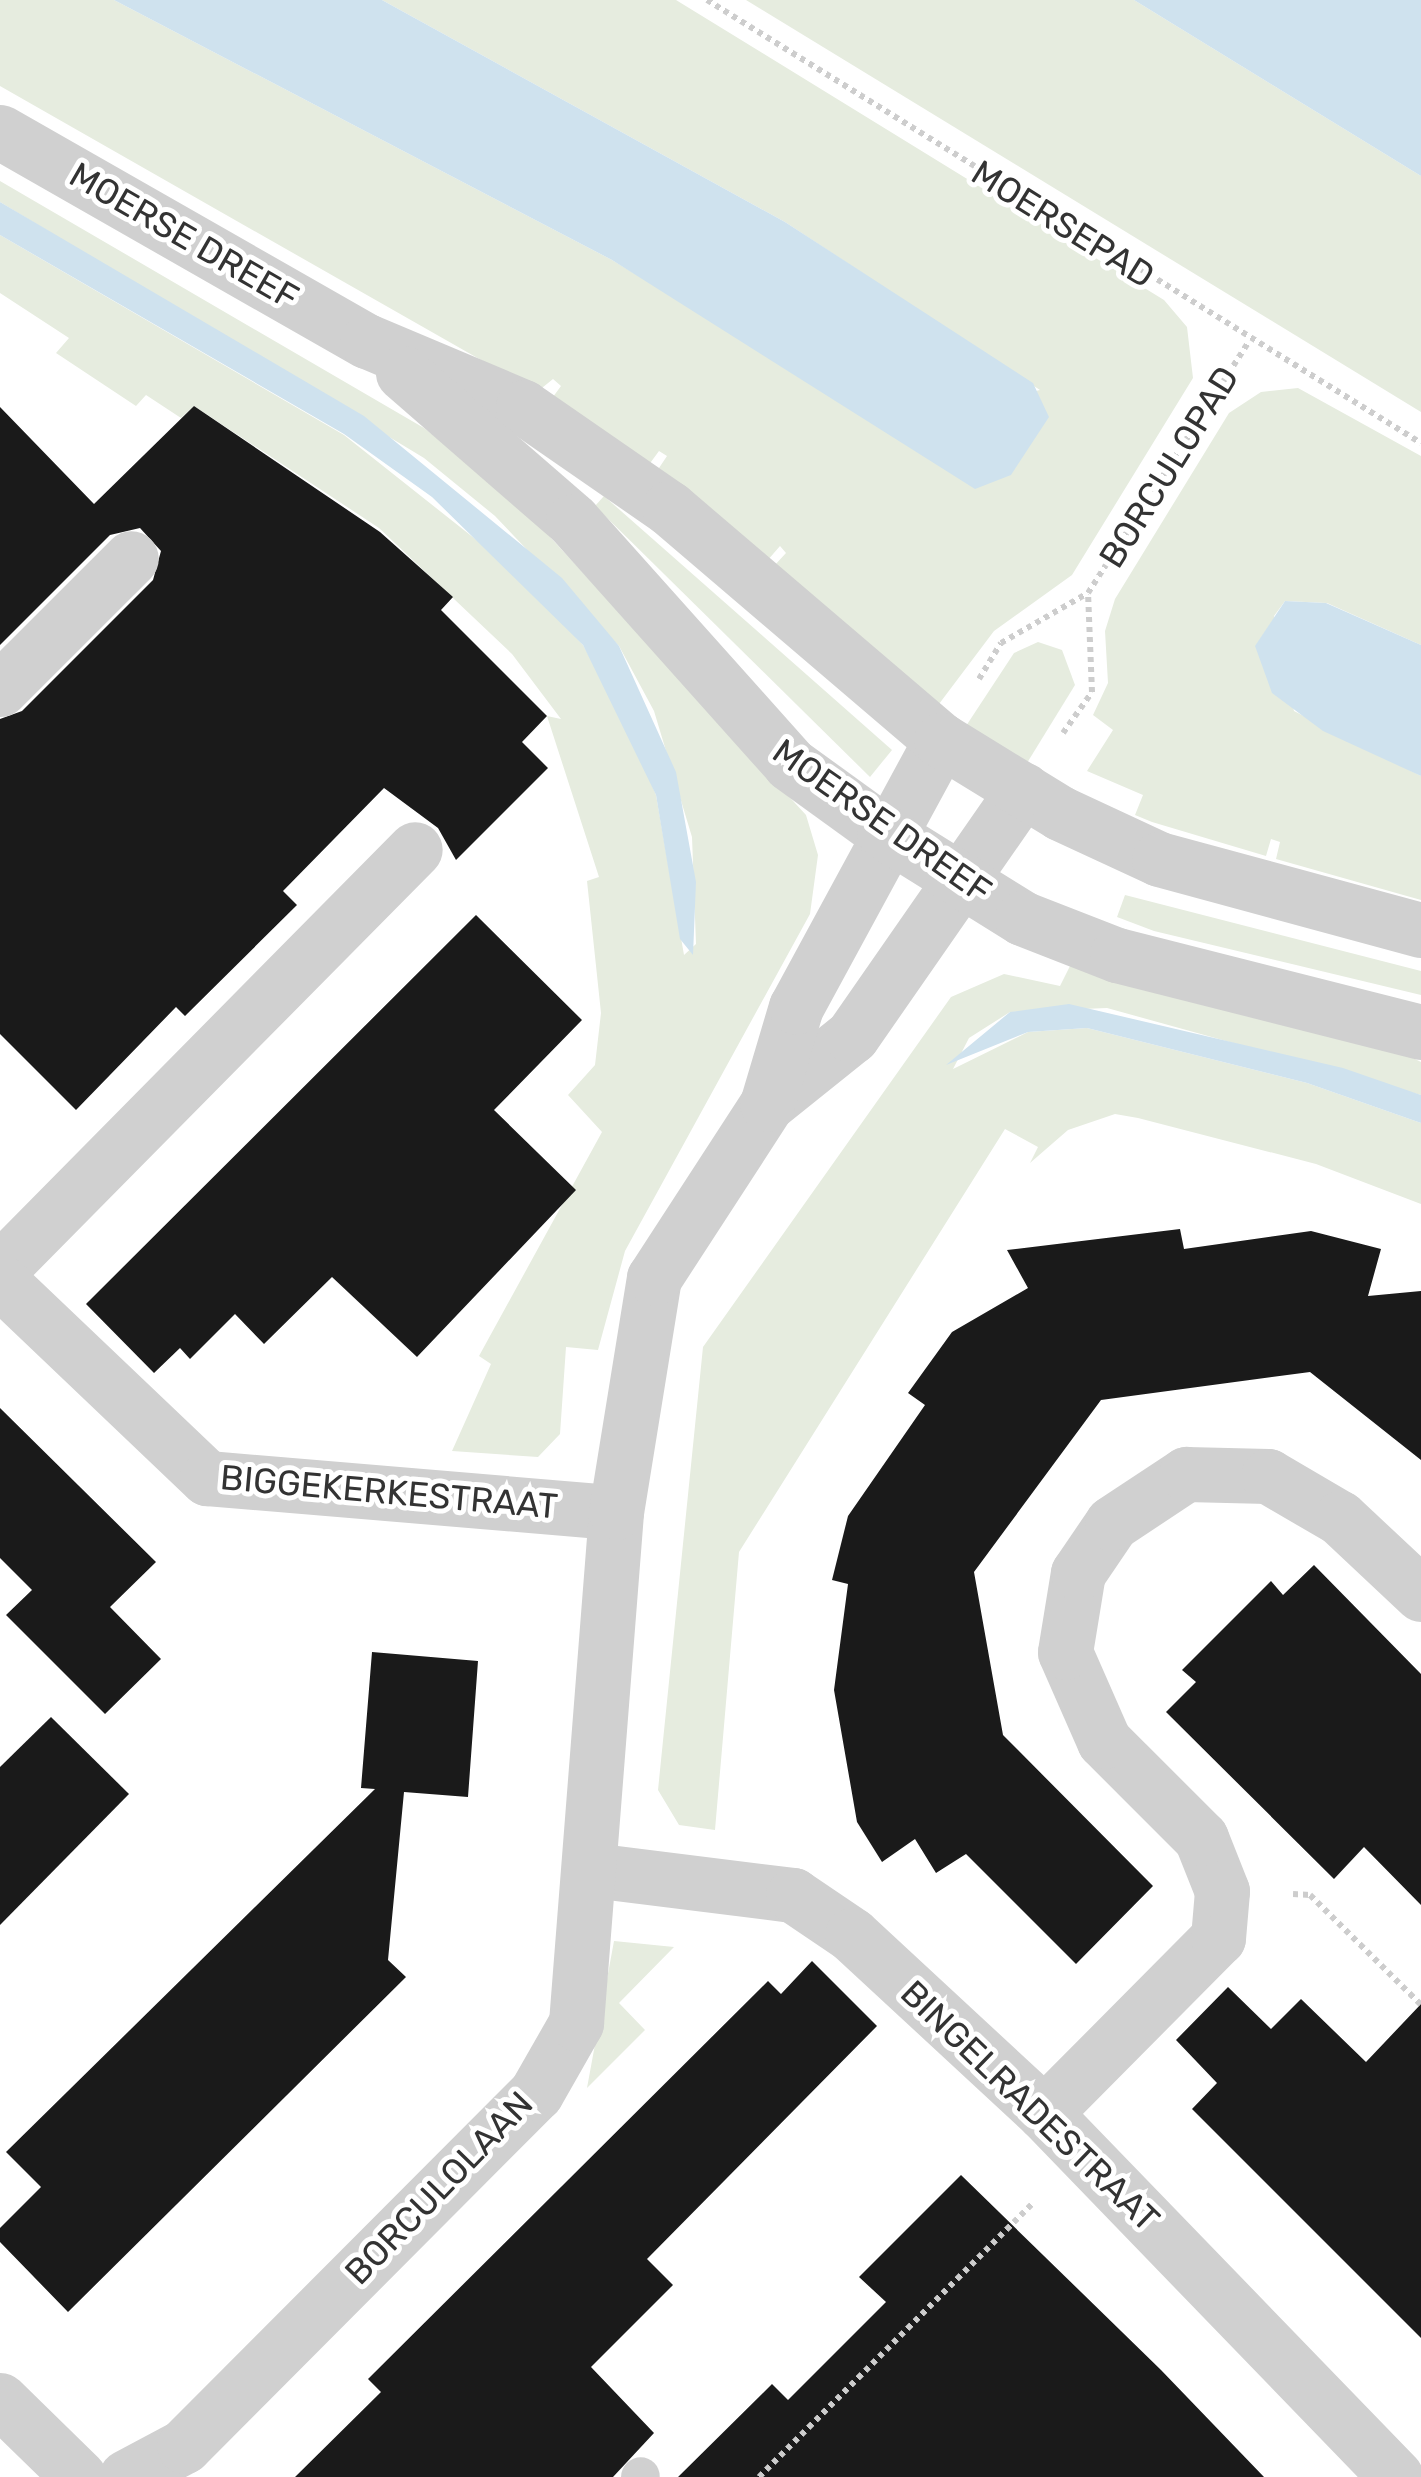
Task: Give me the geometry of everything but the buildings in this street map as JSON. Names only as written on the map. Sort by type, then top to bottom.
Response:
[{"type":"street","name":"MOERSE DREEF","points":[[0,132],[367,341],[523,408],[670,508],[941,740],[1023,790],[1159,859],[1421,930]]},
{"type":"street","name":"MOERSE DREEF","points":[[367,341],[573,521],[790,764],[884,832],[1022,918],[1117,955],[1421,1032]]},
{"type":"street","points":[[0,689],[131,558]]},
{"type":"street","points":[[616,1512],[654,1278],[766,1104],[796,1006],[884,832],[941,740]]},
{"type":"street","points":[[766,1104],[852,1036],[1023,790]]},
{"type":"street","points":[[0,1269],[415,849]]},
{"type":"street","name":"BIGGEKERKESTRAAT","points":[[0,1281],[206,1478],[616,1512]]},
{"type":"street","points":[[1044,2113],[1218,1938],[1222,1890],[1201,1838],[1104,1742],[1065,1652],[1086,1561],[1112,1523],[1186,1474],[1268,1476],[1340,1518],[1421,1594]]},
{"type":"street","name":"BORCULOLAAN","points":[[126,2477],[184,2446],[536,2092],[576,2024],[592,1870],[616,1512]]},
{"type":"street","name":"BINGELRADESTRAAT","points":[[592,1870],[793,1894],[852,1935],[1083,2152],[1381,2472]]},
{"type":"street","points":[[0,2400],[79,2477]]},
{"type":"path","name":"MOERSEPAD","points":[[708,0],[1249,341],[1421,443]]},
{"type":"path","name":"BORCULOPAD","points":[[941,740],[1001,643],[1088,593],[1249,341]]},
{"type":"path","name":"BORCULOPAD","points":[[1023,790],[1092,692],[1088,593]]},
{"type":"path","points":[[1222,1890],[1310,1894],[1421,2005]]},
{"type":"path","points":[[759,2477],[1083,2152]]},
{"type":"shaded area","points":[[0,0],[114,0],[612,260],[886,426],[1040,390],[785,222],[382,0],[676,0],[1164,300],[1187,327],[1193,378],[1072,575],[994,631],[939,704],[774,566],[786,553],[780,546],[767,561],[657,471],[667,456],[659,451],[648,466],[550,401],[561,386],[553,379],[537,392],[0,86]]},
{"type":"shaded area","points":[[746,0],[1134,0],[1421,176],[1421,412]]},
{"type":"shaded area","points":[[0,181],[424,428],[516,500],[806,815],[818,855],[810,914],[625,1251],[598,1350],[566,1347],[560,1434],[538,1457],[452,1451],[491,1364],[479,1356],[602,1132],[568,1095],[595,1065],[601,1013],[587,881],[599,877],[547,716],[561,719],[512,654],[379,528],[194,406],[181,418],[146,395],[136,406],[56,353],[69,338],[0,293],[0,235],[344,435],[513,569],[583,645],[631,734],[656,795],[684,955],[696,944],[692,837],[654,711],[619,646],[495,516],[424,458],[0,202]]},
{"type":"shaded area","points":[[1298,388],[1421,456],[1421,645],[1327,603],[1285,601],[1274,616],[1294,711],[1421,776],[1421,900],[1276,859],[1280,842],[1271,839],[1266,856],[1152,822],[1135,815],[1143,795],[1087,771],[1113,730],[1093,715],[1108,683],[1105,631],[1115,599],[1229,413],[1261,392]]},
{"type":"shaded area","points":[[604,496],[892,750],[870,777],[595,506]]},
{"type":"shaded area","points":[[1038,642],[1062,650],[1075,685],[1027,763],[966,726],[1014,653]]},
{"type":"shaded area","points":[[1125,895],[1421,971],[1421,995],[1154,931],[1117,917]]},
{"type":"shaded area","points":[[1074,958],[1405,1054],[1421,1062],[1421,1095],[1107,1008],[1010,1012],[969,1038],[953,1069],[1028,1032],[1087,1028],[1307,1083],[1421,1123],[1421,1204],[1316,1164],[1138,1118],[1115,1114],[1068,1130],[1030,1163],[1038,1147],[1005,1129],[739,1552],[715,1830],[679,1825],[658,1790],[703,1347],[951,997],[1004,974],[1060,986]]},
{"type":"shaded area","points":[[614,1941],[674,1947],[619,2003],[645,2030],[587,2088]]},
{"type":"water","points":[[114,0],[382,0],[785,222],[1033,383],[1049,417],[1011,475],[975,489],[612,260]]},
{"type":"water","points":[[1134,0],[1421,0],[1421,176]]},
{"type":"water","points":[[0,202],[364,416],[562,578],[619,646],[676,772],[696,882],[693,955],[680,939],[656,795],[583,645],[432,497],[344,434],[0,235]]},
{"type":"water","points":[[1285,601],[1326,603],[1421,645],[1421,776],[1323,731],[1272,693],[1255,646]]},
{"type":"water","points":[[1069,1004],[1343,1068],[1421,1095],[1421,1123],[1307,1083],[1087,1028],[1028,1032],[946,1065],[1010,1012]]}]
